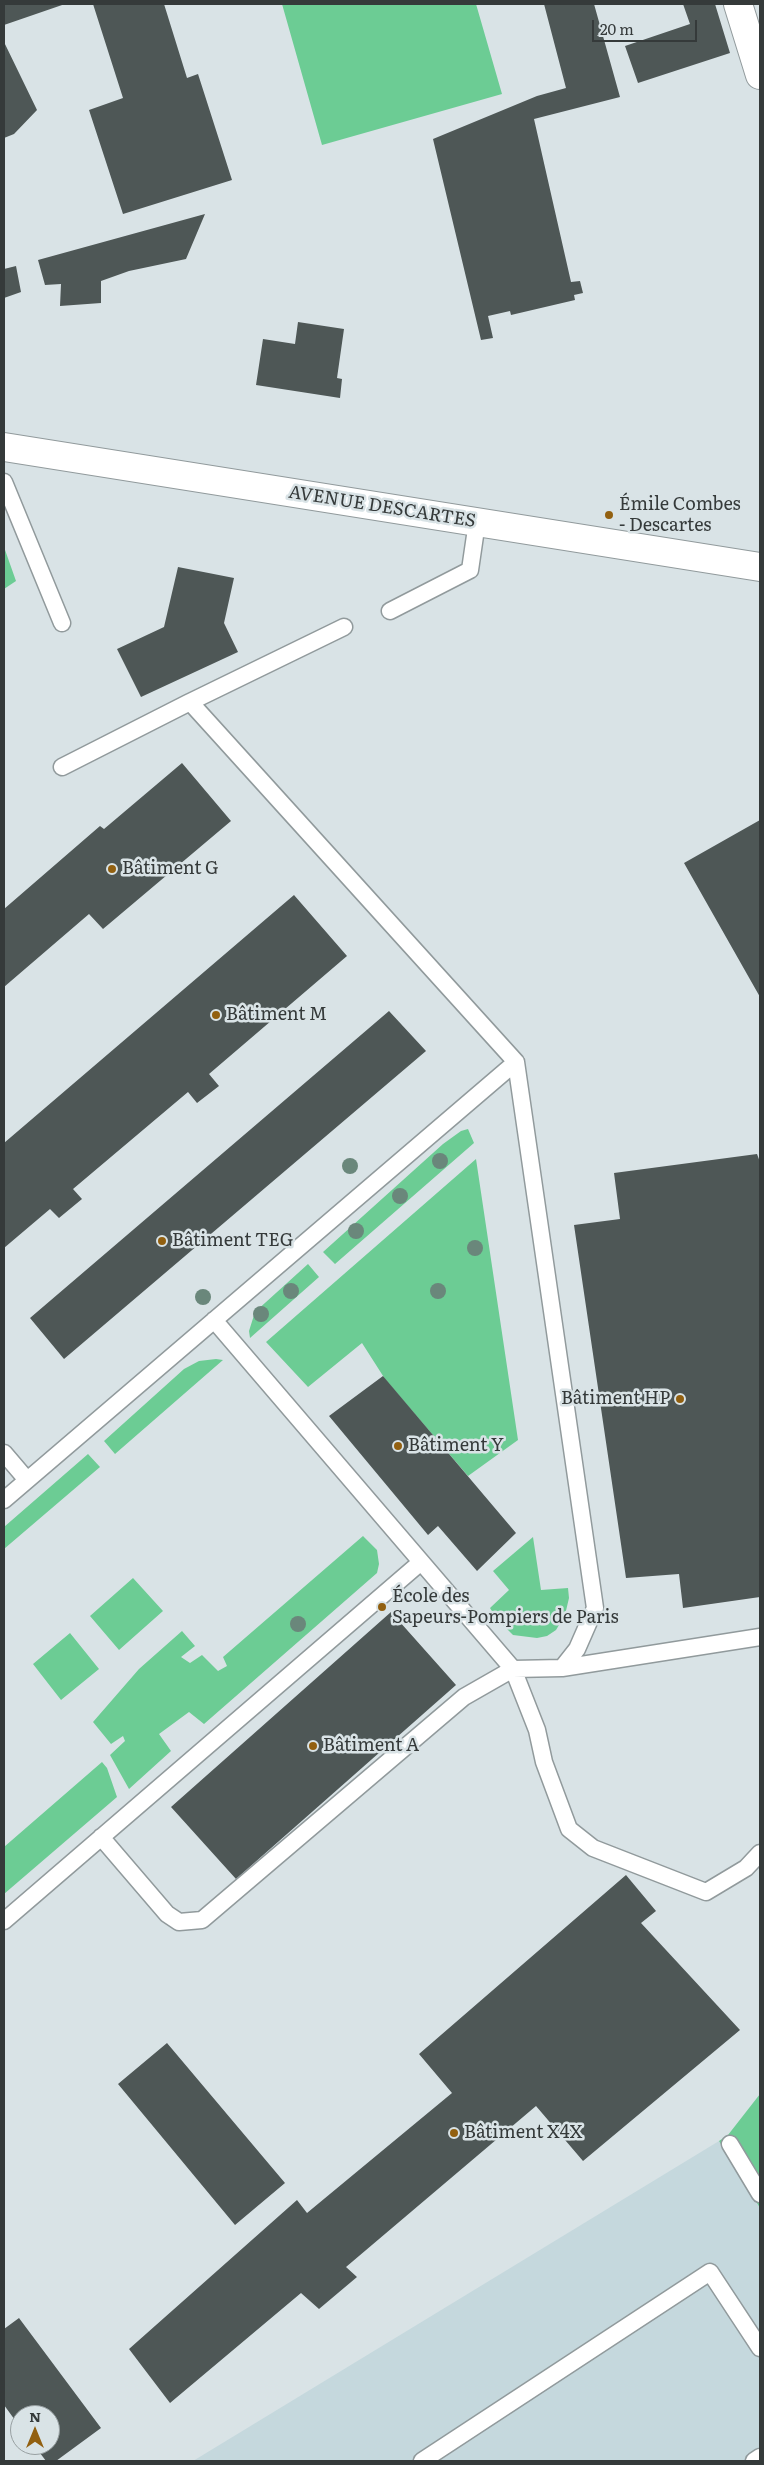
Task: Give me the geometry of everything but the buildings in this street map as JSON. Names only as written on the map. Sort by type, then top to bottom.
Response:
[{"type":"main road","points":[[738,4],[760,75]]},
{"type":"main road","name":"AVENUE DESCARTES","points":[[4,447],[760,567]]},
{"type":"lane","points":[[4,482],[62,622]]},
{"type":"lane","points":[[390,611],[470,570],[477,522]]},
{"type":"lane","points":[[62,767],[344,627]]},
{"type":"lane","points":[[190,702],[516,1062],[595,1608],[577,1649],[562,1668]]},
{"type":"lane","points":[[4,1500],[516,1062]]},
{"type":"lane","points":[[214,1320],[513,1669],[537,1730],[544,1762],[569,1829],[594,1848],[706,1892],[746,1868],[760,1853]]},
{"type":"lane","points":[[4,1453],[27,1480]]},
{"type":"lane","points":[[4,1921],[422,1562]]},
{"type":"lane","points":[[101,1837],[167,1914],[179,1922],[202,1920],[464,1697],[513,1669],[562,1668],[760,1636]]},
{"type":"lane","points":[[730,2144],[760,2194]]},
{"type":"lane","points":[[422,2461],[710,2272],[760,2348]]},
{"type":"lane","points":[[754,2461],[760,2457]]},
{"type":"shaded area","points":[[719,2141],[760,2208],[760,2461],[193,2461]]},
{"type":"green space","points":[[282,4],[476,4],[502,94],[322,145]]},
{"type":"green space","points":[[4,547],[16,581],[4,589]]},
{"type":"green space","points":[[468,1129],[474,1143],[335,1264],[323,1252],[443,1144],[461,1131]]},
{"type":"green space","points":[[476,1159],[518,1440],[468,1476],[385,1379],[362,1343],[308,1387],[266,1342]]},
{"type":"green space","points":[[308,1264],[319,1277],[250,1338],[249,1331],[255,1312]]},
{"type":"green space","points":[[223,1360],[115,1454],[104,1441],[184,1369],[199,1361]]},
{"type":"green space","points":[[88,1454],[100,1467],[4,1549],[4,1527]]},
{"type":"green space","points":[[363,1536],[377,1550],[379,1564],[377,1573],[204,1724],[189,1712],[159,1734],[171,1751],[129,1789],[110,1755],[125,1741],[123,1736],[111,1744],[93,1722],[139,1669],[182,1631],[195,1646],[181,1657],[190,1663],[202,1655],[218,1671],[227,1666],[223,1657]]},
{"type":"green space","points":[[533,1537],[541,1590],[568,1588],[569,1598],[565,1615],[556,1630],[547,1636],[537,1638],[513,1635],[496,1618],[490,1608],[509,1590],[493,1571]]},
{"type":"green space","points":[[133,1578],[163,1611],[119,1650],[90,1616]]},
{"type":"green space","points":[[70,1633],[99,1669],[61,1700],[33,1664]]},
{"type":"green space","points":[[102,1762],[107,1768],[117,1797],[4,1894],[4,1847]]},
{"type":"green space","points":[[760,2094],[760,2208],[719,2141],[728,2135]]},
{"type":"place","name":"Émile Combes - Descartes","points":[[609,515]]},
{"type":"place","name":"Bâtiment G","points":[[112,869]]},
{"type":"place","name":"Bâtiment M","points":[[216,1015]]},
{"type":"place","name":"Bâtiment TEG","points":[[162,1241]]},
{"type":"place","name":"Bâtiment HP","points":[[680,1399]]},
{"type":"place","name":"Bâtiment Y","points":[[398,1446]]},
{"type":"place","name":"École des Sapeurs-Pompiers de Paris","points":[[382,1607]]},
{"type":"place","name":"Bâtiment A","points":[[313,1746]]},
{"type":"place","name":"Bâtiment X4X","points":[[454,2133]]}]
